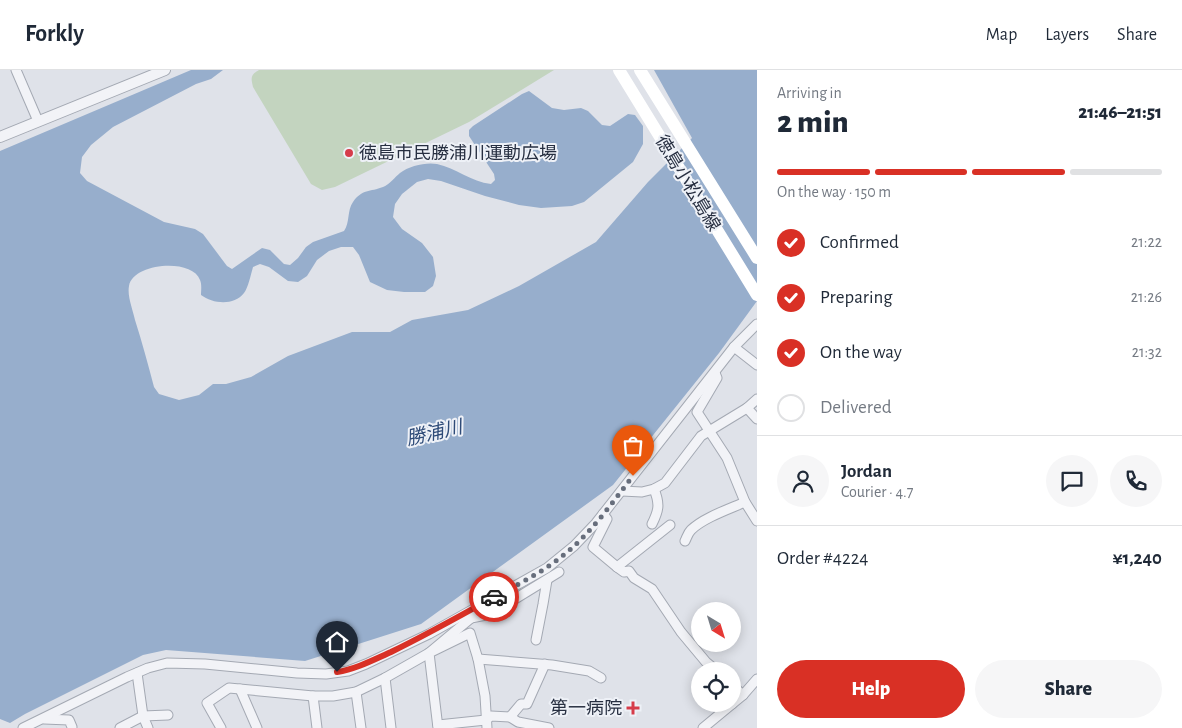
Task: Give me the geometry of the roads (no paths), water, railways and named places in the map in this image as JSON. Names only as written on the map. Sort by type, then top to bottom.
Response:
[{"type":"main road","name":"徳島小松島線","points":[[619,70],[757,295]]},
{"type":"main road","name":"徳島小松島線","points":[[640,70],[757,258]]},
{"type":"street","points":[[16,70],[38,121]]},
{"type":"street","points":[[0,137],[165,70]]},
{"type":"street","points":[[23,728],[148,668],[167,663],[205,664],[307,674],[326,674],[348,671],[429,634],[547,568],[574,546],[604,514],[734,348],[757,324]]},
{"type":"street","points":[[734,348],[757,366]]},
{"type":"street","points":[[715,372],[717,378],[697,412],[727,458],[745,502],[757,520]]},
{"type":"street","points":[[622,491],[642,492],[654,489],[665,483],[701,436],[747,408],[757,399]]},
{"type":"street","points":[[747,408],[757,419]]},
{"type":"street","points":[[652,524],[658,513],[659,506],[654,489]]},
{"type":"street","points":[[685,541],[693,528],[714,515],[745,502]]},
{"type":"street","points":[[604,514],[607,519],[593,547],[624,572],[629,570],[634,578],[652,589],[681,632],[706,662]]},
{"type":"street","points":[[618,567],[638,555],[668,531]]},
{"type":"street","points":[[471,618],[486,615],[502,607],[559,572]]},
{"type":"street","points":[[536,640],[547,580]]},
{"type":"street","points":[[429,654],[471,618],[482,604]]},
{"type":"street","points":[[221,728],[207,703],[229,688],[313,696],[333,696],[356,692],[470,634],[478,659],[485,696],[487,724]]},
{"type":"street","points":[[429,654],[438,727],[487,724]]},
{"type":"street","points":[[478,659],[545,664],[589,672],[600,678]]},
{"type":"street","points":[[487,724],[491,716],[510,716],[521,704],[527,704],[545,664]]},
{"type":"street","points":[[137,673],[143,716],[148,728]]},
{"type":"street","points":[[385,678],[391,728]]},
{"type":"street","points":[[743,695],[757,679]]},
{"type":"street","points":[[240,689],[257,728]]},
{"type":"street","points":[[356,692],[361,728]]},
{"type":"street","points":[[313,696],[317,728]]},
{"type":"street","points":[[703,728],[722,712]]},
{"type":"street","points":[[120,728],[143,716],[168,715]]},
{"type":"street","points":[[510,716],[518,725],[549,728]]},
{"type":"street","points":[[42,719],[69,720],[72,727]]},
{"type":"water","name":"勝浦川","points":[[191,70],[223,70],[211,79],[196,84],[113,127],[91,145],[82,157],[80,173],[87,181],[164,222],[195,229],[203,234],[227,266],[232,269],[262,248],[270,250],[284,264],[290,265],[313,242],[344,231],[351,205],[356,198],[366,192],[385,186],[400,173],[413,167],[423,164],[437,164],[477,181],[491,184],[495,180],[494,174],[469,136],[469,130],[529,91],[552,108],[564,110],[581,108],[588,111],[602,125],[610,126],[628,114],[635,115],[643,126],[643,144],[633,162],[584,202],[572,206],[541,208],[519,205],[441,181],[428,179],[417,182],[402,194],[395,204],[393,217],[402,229],[422,243],[433,257],[436,276],[433,286],[425,292],[387,290],[370,282],[359,255],[353,247],[341,247],[329,251],[317,260],[307,276],[298,282],[288,281],[269,267],[260,264],[253,267],[244,293],[229,302],[217,302],[201,295],[200,280],[195,273],[186,268],[163,266],[141,272],[133,278],[129,286],[130,303],[154,387],[159,394],[179,400],[199,395],[213,384],[226,384],[251,377],[288,356],[352,332],[390,332],[412,320],[468,310],[519,286],[596,242],[648,182],[692,138],[654,70],[757,70],[757,301],[719,353],[613,485],[421,624],[305,661],[166,650],[143,655],[10,723],[0,719],[0,151]]},
{"type":"place","name":"徳島市民勝浦川運動広場","points":[[349,153]]},
{"type":"place","name":"第一病院","points":[[633,708]]}]
